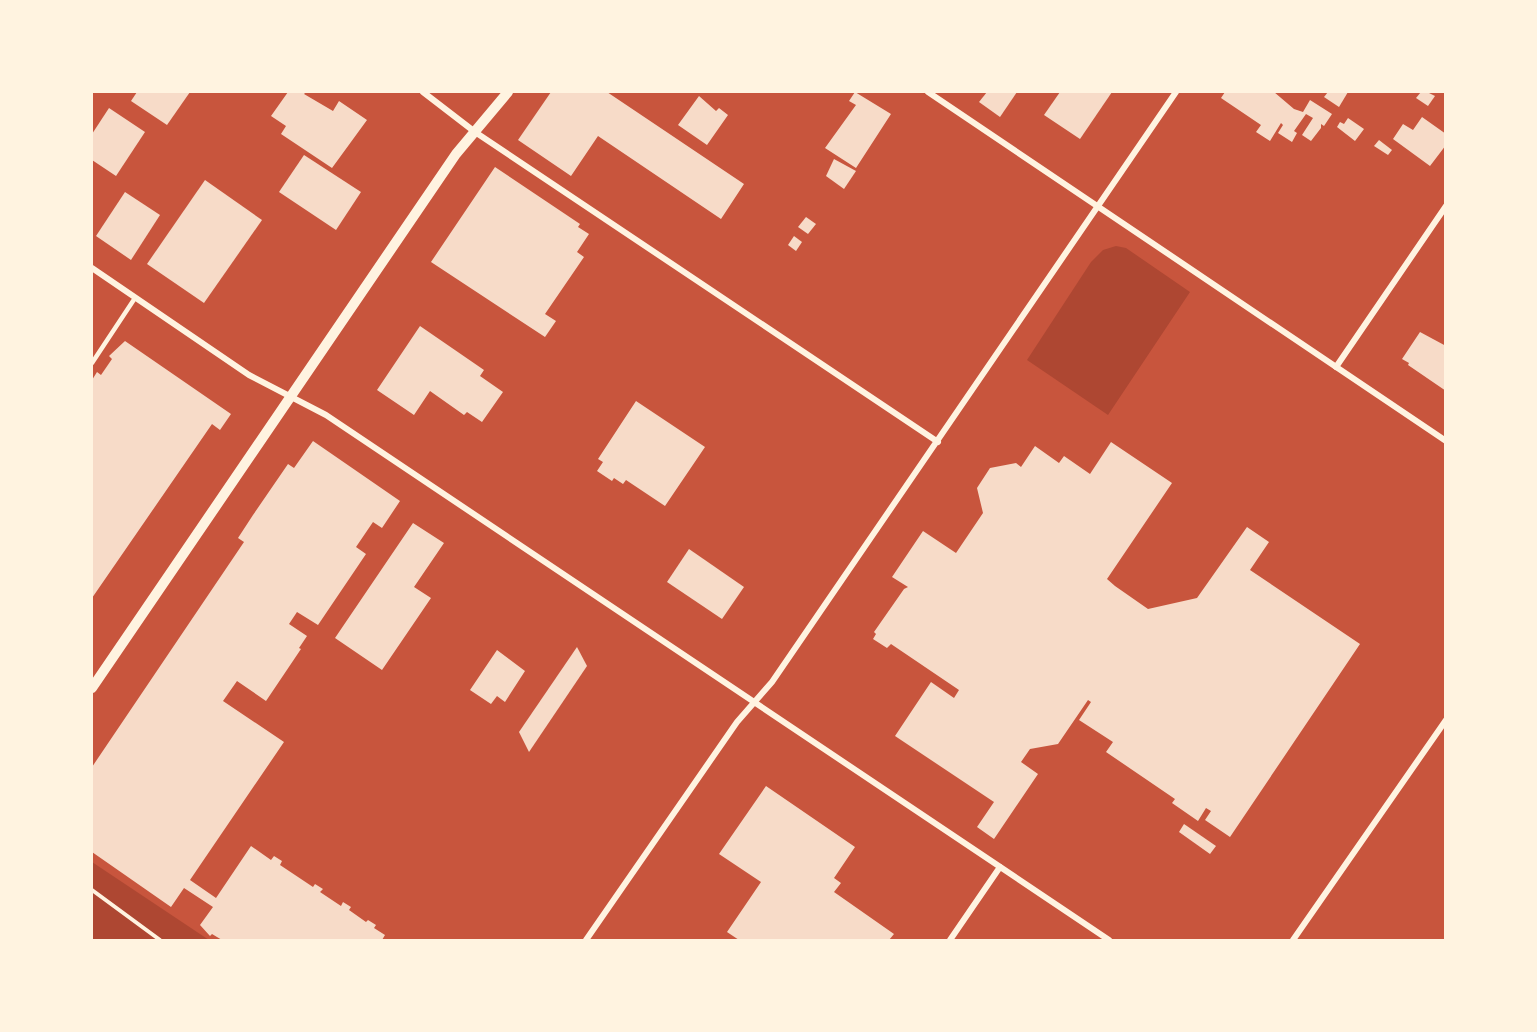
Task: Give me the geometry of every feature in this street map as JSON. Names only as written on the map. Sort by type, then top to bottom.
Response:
[{"type":"street","points":[[423,92],[475,132],[938,442]]},
{"type":"street","points":[[92,688],[96,671],[290,397],[456,154],[508,92]]},
{"type":"street","points":[[928,92],[1446,441]]},
{"type":"street","points":[[586,940],[737,722],[772,682],[1176,92]]},
{"type":"street","points":[[1336,367],[1446,206]]},
{"type":"street","points":[[92,268],[249,375],[326,415],[1109,940]]},
{"type":"street","points":[[1293,940],[1446,720]]},
{"type":"street","points":[[950,940],[1000,867]]},
{"type":"lane","points":[[92,363],[135,298]]},
{"type":"path","points":[[92,890],[160,940]]},
{"type":"shaded area","points":[[1116,246],[1126,248],[1190,292],[1108,415],[1027,360],[1091,262],[1103,250]]},
{"type":"shaded area","points":[[92,862],[209,940],[92,940]]},
{"type":"building","points":[[137,92],[190,92],[167,125],[131,101]]},
{"type":"building","points":[[288,92],[306,92],[304,94],[333,111],[339,101],[367,120],[332,168],[281,134],[286,126],[271,116]]},
{"type":"building","points":[[551,92],[607,92],[744,184],[721,219],[598,136],[571,176],[518,140]]},
{"type":"building","points":[[855,92],[891,114],[856,168],[825,148],[856,105],[849,101]]},
{"type":"building","points":[[987,92],[1017,92],[1000,117],[979,102]]},
{"type":"building","points":[[1060,92],[1112,92],[1080,139],[1044,115]]},
{"type":"building","points":[[1225,92],[1274,92],[1294,109],[1303,112],[1310,100],[1332,114],[1324,126],[1321,124],[1321,128],[1311,141],[1302,135],[1313,118],[1306,114],[1294,131],[1297,133],[1292,142],[1278,133],[1283,125],[1281,123],[1270,141],[1256,132],[1261,125],[1221,98]]},
{"type":"building","points":[[1328,92],[1348,92],[1339,107],[1324,97]]},
{"type":"building","points":[[1421,92],[1435,96],[1428,106],[1416,98]]},
{"type":"building","points":[[699,96],[716,111],[719,108],[728,115],[707,145],[678,125]]},
{"type":"building","points":[[109,108],[145,132],[116,176],[92,160],[92,134]]},
{"type":"building","points":[[1422,117],[1446,134],[1446,145],[1430,166],[1393,139],[1403,124],[1413,130]]},
{"type":"building","points":[[1348,118],[1364,129],[1355,141],[1337,127],[1340,122],[1344,124]]},
{"type":"building","points":[[1379,140],[1392,150],[1388,155],[1374,146]]},
{"type":"building","points":[[304,155],[361,192],[336,230],[279,192]]},
{"type":"building","points":[[834,159],[856,171],[844,189],[826,176]]},
{"type":"building","points":[[495,167],[580,224],[578,227],[589,234],[577,252],[584,257],[545,314],[556,321],[545,337],[431,262]]},
{"type":"building","points":[[205,180],[262,220],[204,303],[147,264]]},
{"type":"building","points":[[125,192],[160,215],[131,260],[96,236]]},
{"type":"building","points":[[806,217],[816,224],[808,234],[798,227]]},
{"type":"building","points":[[794,236],[802,242],[796,251],[788,245]]},
{"type":"building","points":[[420,326],[484,370],[480,376],[503,392],[482,422],[467,412],[464,415],[430,391],[414,415],[377,390]]},
{"type":"building","points":[[1420,332],[1446,346],[1446,391],[1402,359]]},
{"type":"building","points":[[125,341],[231,414],[220,430],[212,424],[92,598],[92,380],[97,372],[101,375],[112,359],[109,356]]},
{"type":"building","points":[[636,401],[705,447],[665,506],[626,480],[623,484],[614,478],[612,481],[597,471],[603,462],[598,459]]},
{"type":"building","points":[[313,441],[400,501],[382,528],[373,522],[356,547],[366,554],[318,625],[297,612],[289,624],[307,636],[299,648],[301,649],[266,701],[237,681],[223,701],[284,742],[190,880],[216,898],[251,846],[271,860],[274,856],[282,861],[280,865],[313,887],[315,884],[323,889],[320,892],[341,906],[343,902],[351,907],[349,910],[366,922],[368,920],[376,925],[374,928],[385,935],[382,940],[222,940],[212,934],[210,936],[200,925],[213,907],[184,888],[171,907],[92,852],[92,767],[244,542],[238,538],[253,515],[288,464],[294,468]]},
{"type":"building","points":[[1111,442],[1172,483],[1107,579],[1115,586],[1148,609],[1197,598],[1247,527],[1269,542],[1250,570],[1360,644],[1230,837],[1205,820],[1211,811],[1206,808],[1198,821],[1172,803],[1175,799],[1106,752],[1113,742],[1079,720],[1091,702],[1088,700],[1058,744],[1030,749],[1021,762],[1038,774],[994,839],[977,827],[994,802],[895,736],[931,682],[954,698],[959,690],[891,644],[887,648],[873,639],[876,634],[874,632],[904,589],[908,587],[892,577],[923,531],[956,553],[983,513],[977,488],[990,468],[1016,463],[1021,467],[1035,446],[1059,463],[1064,456],[1090,474]]},
{"type":"building","points":[[413,523],[444,543],[414,587],[431,598],[382,670],[335,638]]},
{"type":"building","points":[[689,549],[744,587],[722,619],[667,582]]},
{"type":"building","points":[[577,647],[587,666],[529,752],[519,732]]},
{"type":"building","points":[[497,650],[525,671],[505,702],[497,696],[491,704],[470,690]]},
{"type":"building","points":[[766,786],[855,847],[834,878],[841,883],[834,892],[894,934],[889,940],[739,940],[727,932],[761,882],[719,854]]},
{"type":"building","points":[[1184,824],[1216,846],[1210,854],[1179,832]]}]
